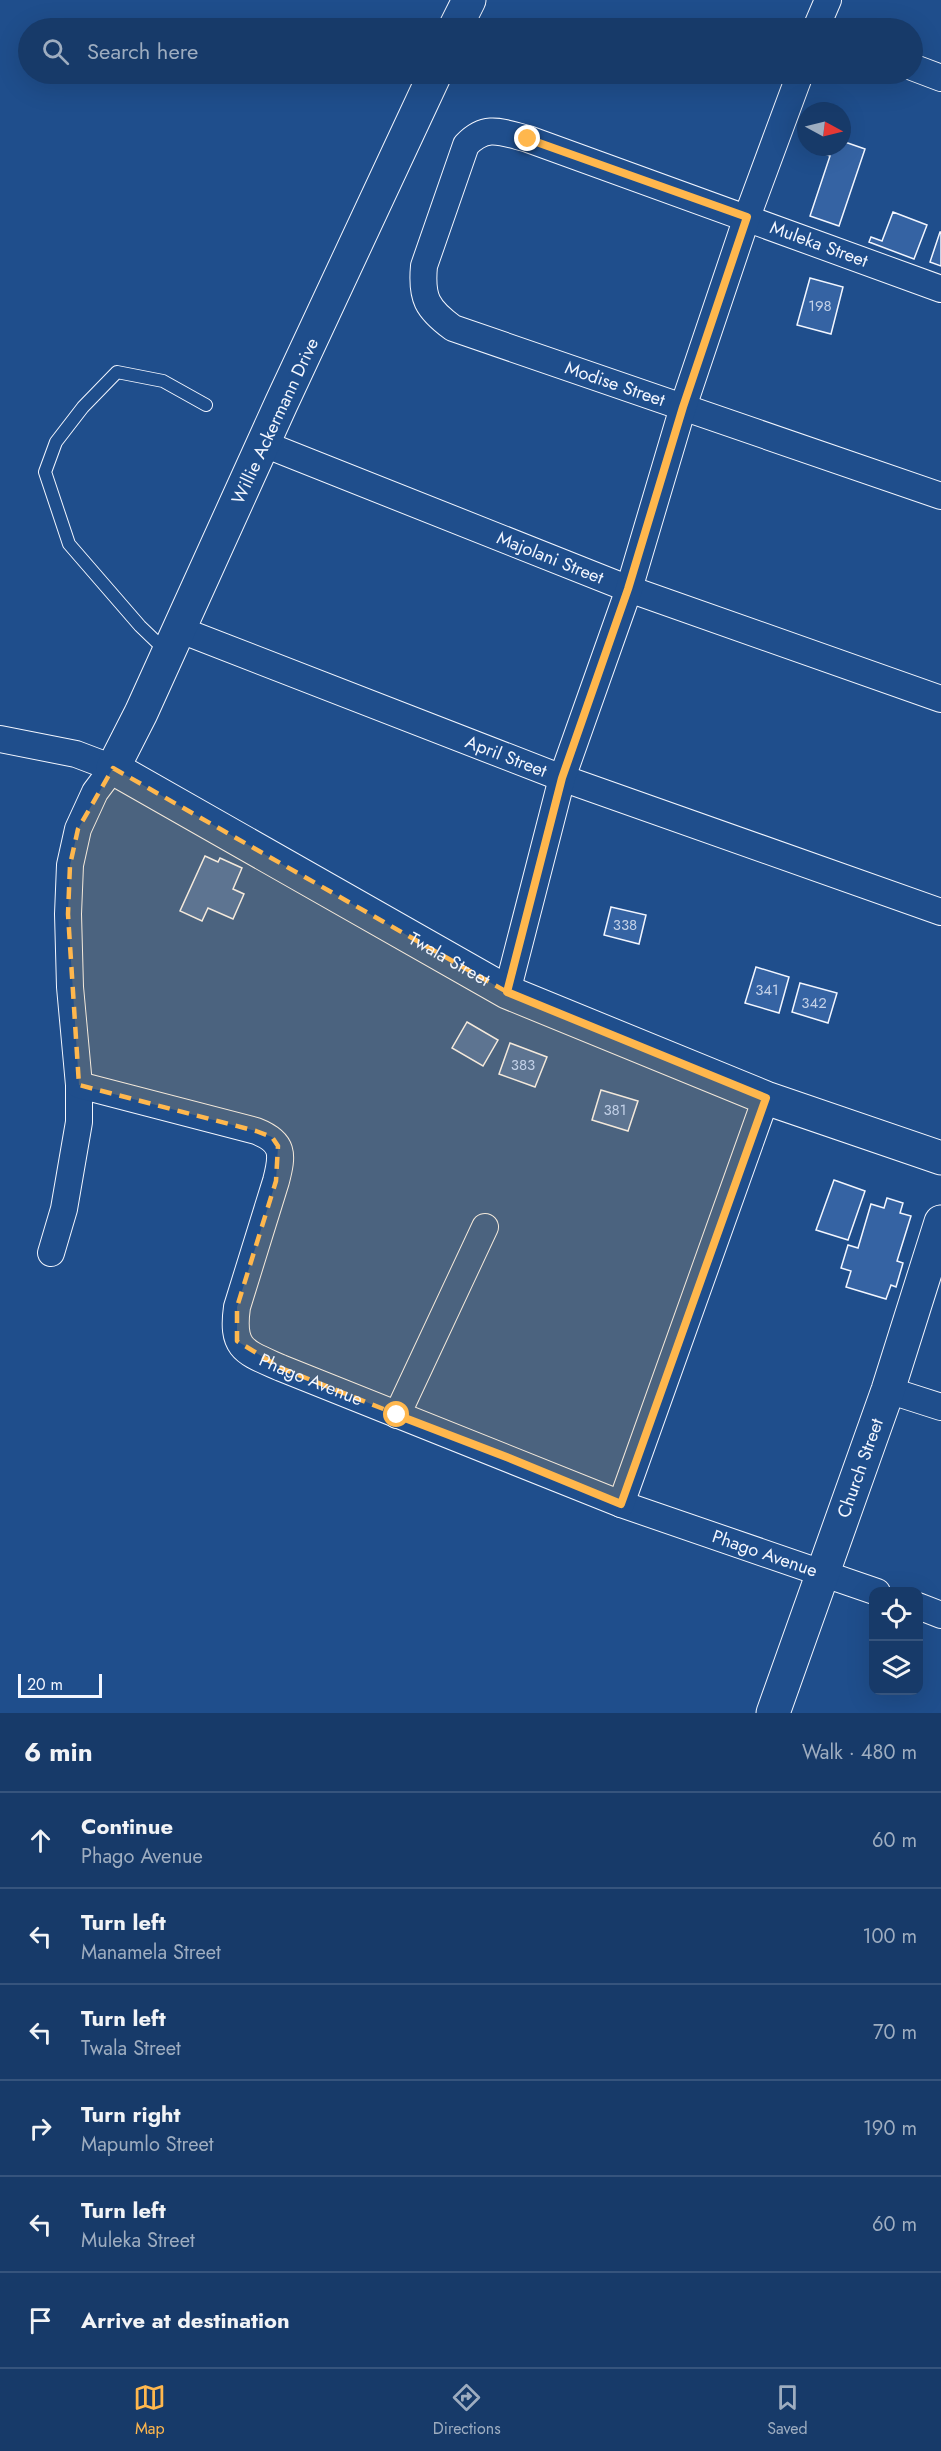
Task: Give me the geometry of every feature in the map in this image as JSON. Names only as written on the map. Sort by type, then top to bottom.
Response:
[{"type":"street","points":[[460,18],[469,0]]},
{"type":"street","points":[[820,18],[828,0]]},
{"type":"street","points":[[923,72],[941,78]]},
{"type":"street","name":"Willie Ackermann Drive","points":[[113,768],[141,714],[430,84]]},
{"type":"street","points":[[507,992],[562,778],[628,589],[683,407],[747,217],[796,84]]},
{"type":"street","name":"Muleka Street","points":[[445,206],[466,145],[478,133],[490,131],[528,139],[941,289]]},
{"type":"street","name":"Modise Street","points":[[445,206],[424,266],[422,281],[423,293],[437,316],[453,328],[941,496]]},
{"type":"street","name":"Majolani Street","points":[[264,444],[628,589],[941,699]]},
{"type":"street","name":"April Street","points":[[173,641],[941,912]]},
{"type":"street","points":[[0,738],[76,754],[113,768],[95,792],[78,829],[70,865],[68,914],[70,987],[79,1086],[79,1122],[64,1209],[51,1253]]},
{"type":"street","name":"Twala Street","points":[[113,768],[507,992],[766,1098],[941,1158]]},
{"type":"street","name":"Phago Avenue","points":[[79,1086],[256,1131],[272,1137],[278,1146],[281,1162],[237,1307],[234,1326],[237,1341],[248,1352],[397,1415],[621,1504],[869,1589]]},
{"type":"street","points":[[621,1504],[766,1098]]},
{"type":"street","name":"Church Street","points":[[772,1713],[888,1390],[941,1222]]},
{"type":"street","points":[[397,1415],[485,1227]]},
{"type":"street","points":[[888,1390],[941,1407]]},
{"type":"street","points":[[923,1608],[941,1615]]},
{"type":"lane","points":[[173,641],[140,626],[69,544],[45,472],[56,442],[83,407],[117,372],[163,381],[206,405]]},
{"type":"highlighted area","points":[[113,768],[507,992],[766,1098],[621,1504],[281,1368],[237,1341],[237,1307],[276,1181],[278,1146],[272,1137],[256,1131],[79,1085],[68,914],[70,865],[78,829]]},
{"type":"building","points":[[851,144],[865,149],[839,226],[810,216],[830,156],[851,156]]},
{"type":"building","points":[[893,212],[927,225],[914,259],[869,242],[871,237],[882,241]]},
{"type":"building","points":[[941,232],[941,266],[930,262]]},
{"type":"building","points":[[810,278],[843,287],[831,334],[797,325]]},
{"type":"building","points":[[205,856],[218,862],[220,858],[242,868],[233,889],[244,894],[233,919],[208,908],[202,921],[180,911]]},
{"type":"building","points":[[611,907],[646,915],[639,944],[604,935]]},
{"type":"building","points":[[756,967],[789,977],[779,1013],[745,1003]]},
{"type":"building","points":[[800,983],[837,993],[828,1023],[792,1012]]},
{"type":"building","points":[[467,1022],[498,1040],[483,1066],[452,1048]]},
{"type":"building","points":[[510,1043],[547,1057],[535,1087],[499,1074]]},
{"type":"building","points":[[601,1090],[638,1101],[628,1131],[592,1120]]},
{"type":"building","points":[[834,1180],[865,1191],[848,1240],[816,1230]]},
{"type":"building","points":[[887,1198],[903,1203],[900,1213],[911,1216],[897,1261],[903,1263],[896,1287],[891,1285],[886,1299],[846,1287],[851,1271],[841,1268],[848,1245],[858,1248],[871,1204],[884,1208]]},
{"type":"route","points":[[397,1415],[621,1504],[766,1098],[507,992],[562,778],[628,589],[683,407],[747,217],[528,139]]}]
